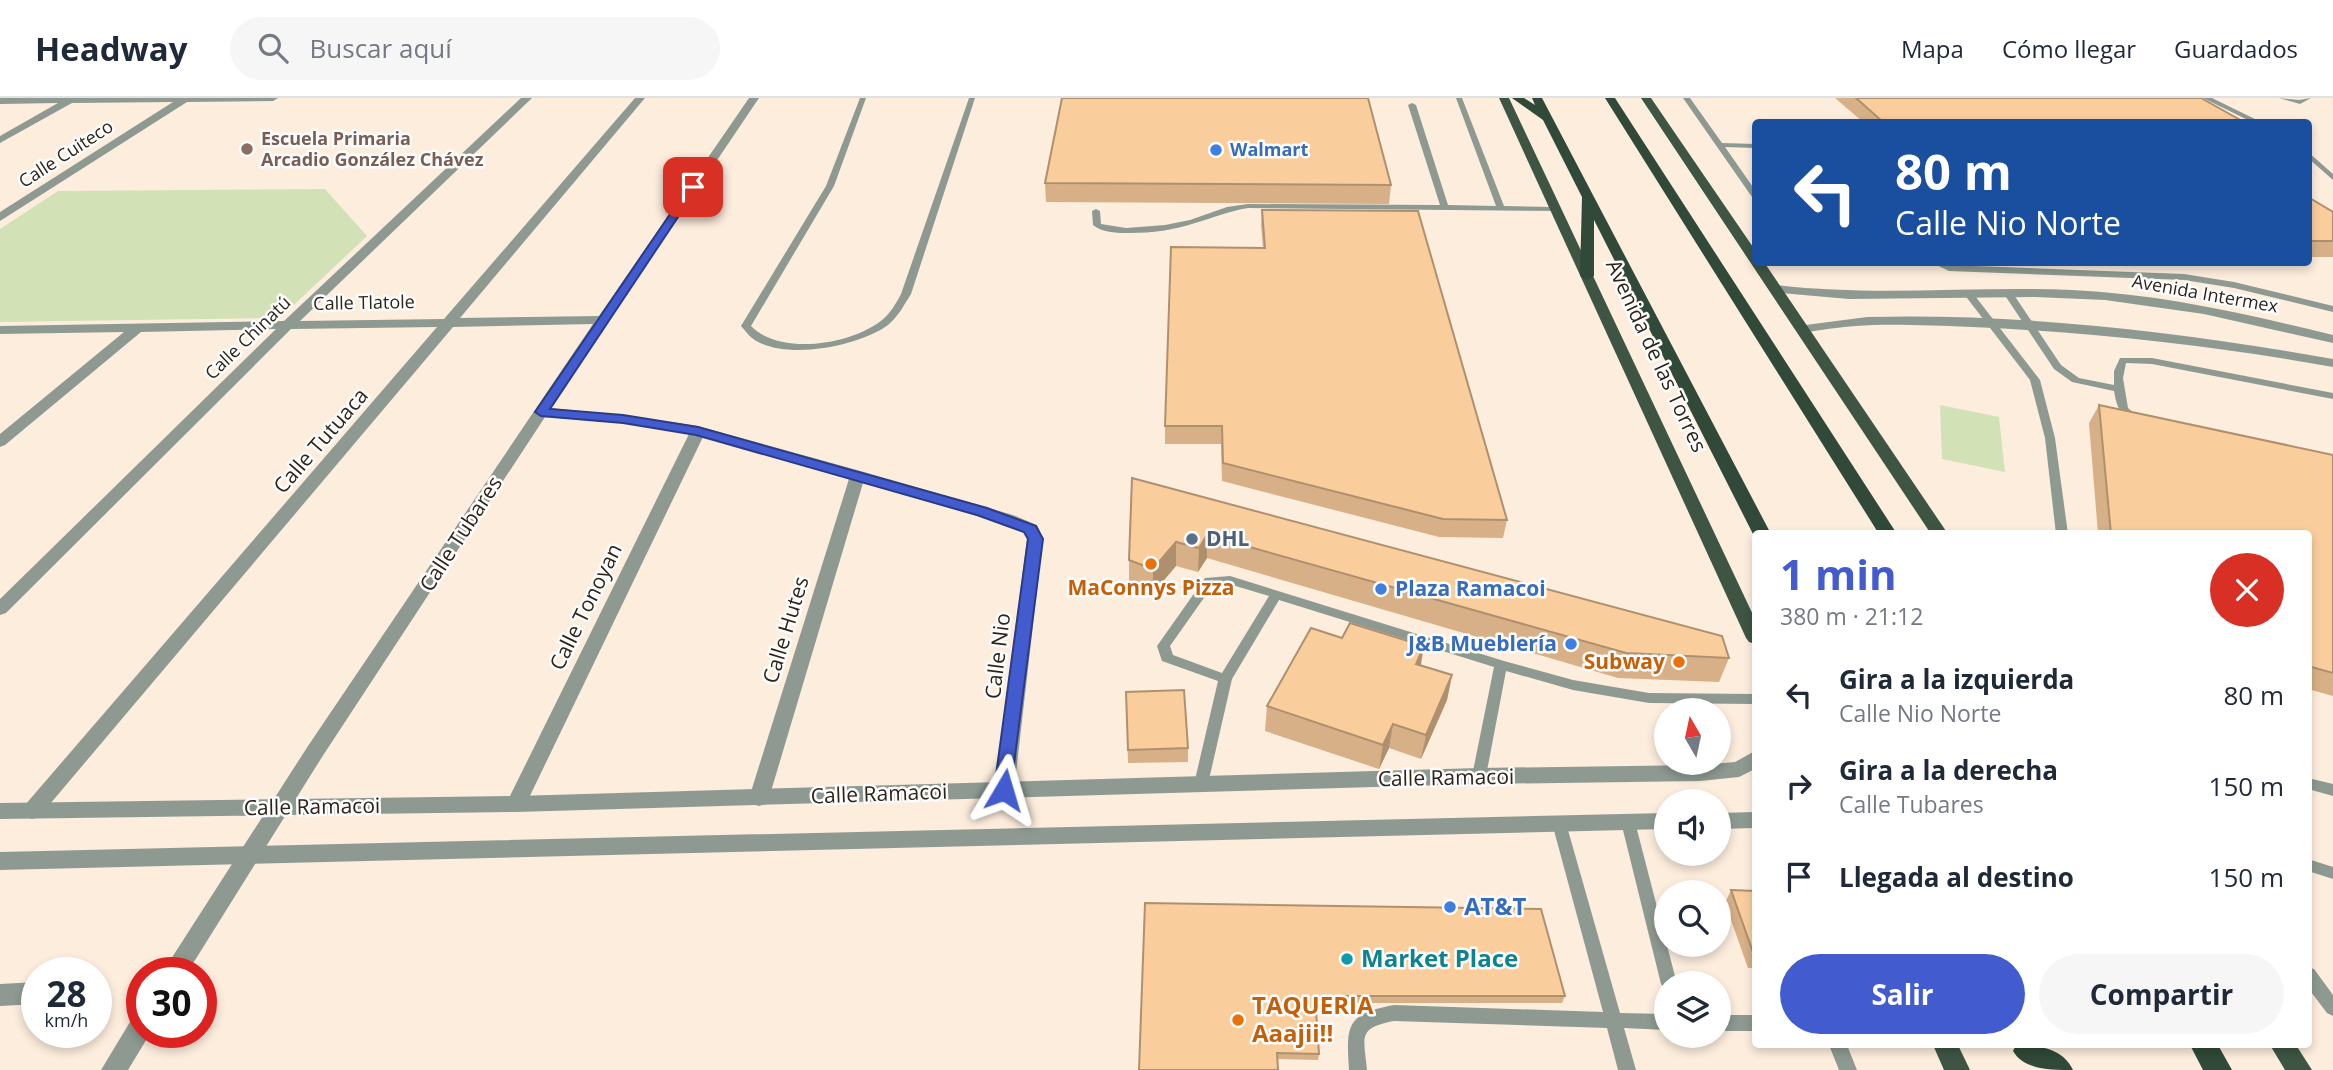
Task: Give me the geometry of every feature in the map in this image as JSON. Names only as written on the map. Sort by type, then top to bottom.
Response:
[{"type":"highway","points":[[1517,98],[1549,120]]},
{"type":"highway","name":"Avenida de las Torres","points":[[1537,98],[1760,530]]},
{"type":"highway","points":[[1610,98],[1885,530]]},
{"type":"highway","points":[[1587,193],[1587,276]]},
{"type":"highway","points":[[2205,1048],[2218,1070]]},
{"type":"highway","points":[[2029,1055],[2059,1070]]},
{"type":"main road","name":"Avenida de las Torres","points":[[1504,98],[1752,632]]},
{"type":"main road","points":[[1646,98],[1752,255]]},
{"type":"main road","points":[[1759,266],[1937,530]]},
{"type":"main road","points":[[1946,1048],[1957,1070]]},
{"type":"main road","points":[[2284,1048],[2299,1070]]},
{"type":"street","points":[[0,101],[273,98]]},
{"type":"street","name":"Calle Chinatú","points":[[0,609],[290,323],[527,98]]},
{"type":"street","name":"Calle Tutuaca","points":[[32,811],[640,98]]},
{"type":"street","name":"Calle Tubares","points":[[184,957],[279,808],[602,320],[754,98]]},
{"type":"street","points":[[0,140],[72,99]]},
{"type":"street","name":"Calle Cuiteco","points":[[0,217],[185,99]]},
{"type":"street","name":"Avenida Intermex","points":[[1775,289],[1854,296],[2073,294],[2211,311],[2333,339]]},
{"type":"street","name":"Calle Tlatole","points":[[0,330],[290,323],[602,320]]},
{"type":"street","points":[[1803,329],[1856,320],[2031,325],[2216,345],[2333,363]]},
{"type":"street","points":[[0,442],[137,328]]},
{"type":"street","points":[[541,412],[623,419],[698,431],[858,475]]},
{"type":"street","name":"Calle Tonoyan","points":[[516,804],[698,431]]},
{"type":"street","name":"Calle Nio","points":[[858,475],[1007,519],[1031,529],[1035,539],[1004,790]]},
{"type":"street","name":"Calle Hutes","points":[[759,798],[858,475]]},
{"type":"street","name":"Calle Ramacoi","points":[[0,811],[516,804],[1479,776],[1700,773],[1750,769]]},
{"type":"street","points":[[1731,821],[1752,820]]},
{"type":"street","name":"Calle Ramacoi","points":[[0,860],[1654,821]]},
{"type":"street","points":[[0,995],[21,994]]},
{"type":"street","points":[[114,1070],[128,1048]]},
{"type":"lane","points":[[863,98],[830,186],[746,326],[752,337],[769,344],[798,347],[832,344],[862,337],[895,314],[906,294],[972,98]]},
{"type":"lane","points":[[1459,98],[1501,208]]},
{"type":"lane","points":[[1686,98],[1752,191]]},
{"type":"lane","points":[[2206,98],[2251,119]]},
{"type":"lane","points":[[2282,98],[2300,102],[2308,98]]},
{"type":"lane","points":[[1412,104],[1445,208]]},
{"type":"lane","points":[[1720,145],[1752,146]]},
{"type":"lane","points":[[2312,158],[2333,178]]},
{"type":"lane","points":[[1096,211],[1097,225],[1112,230],[1166,228],[1187,224],[1219,210],[1248,205],[1554,209]]},
{"type":"lane","points":[[1944,266],[2007,266],[2211,280],[2333,309]]},
{"type":"lane","points":[[1969,294],[2035,380],[2044,409],[2061,530]]},
{"type":"lane","points":[[2008,294],[2057,367],[2066,374],[2092,385],[2119,389]]},
{"type":"lane","points":[[2153,424],[2127,415],[2123,409],[2119,367],[2123,360],[2135,359],[2333,396]]},
{"type":"lane","points":[[1225,679],[1167,658],[1163,646],[1209,581],[1230,580],[1573,685],[1649,698],[1752,699]]},
{"type":"lane","points":[[1201,784],[1225,679],[1276,594]]},
{"type":"lane","points":[[1479,776],[1501,665]]},
{"type":"lane","points":[[2312,784],[2333,790]]},
{"type":"lane","points":[[1628,822],[1666,971]]},
{"type":"lane","points":[[1559,823],[1627,1070]]},
{"type":"lane","points":[[2312,866],[2333,873]]},
{"type":"lane","points":[[2312,979],[2333,1008]]},
{"type":"lane","points":[[1358,1070],[1355,1034],[1361,1023],[1371,1016],[1394,1013],[1654,1022]]},
{"type":"lane","points":[[1731,1023],[1752,1023]]},
{"type":"lane","points":[[1839,1048],[1848,1070]]},
{"type":"green space","points":[[325,189],[367,236],[280,318],[0,322],[0,229],[58,191]]},
{"type":"green space","points":[[1940,405],[1999,417],[2005,472],[1942,459]]},
{"type":"building","name":"Walmart","points":[[1062,98],[1368,98],[1391,185],[1045,183]]},
{"type":"building","points":[[1856,98],[2201,98],[2238,119],[1880,119]]},
{"type":"building","points":[[2312,199],[2333,212],[2333,241],[2312,241]]},
{"type":"building","points":[[1262,210],[1418,211],[1507,520],[1443,519],[1223,463],[1222,426],[1165,426],[1171,247],[1265,248]]},
{"type":"building","points":[[2099,405],[2333,455],[2333,673],[2312,667],[2312,530],[2111,530]]},
{"type":"building","points":[[1132,478],[1722,636],[1729,658],[1626,653],[1207,535],[1199,548],[1176,542],[1153,569],[1129,560]]},
{"type":"building","points":[[1350,623],[1424,646],[1416,664],[1452,675],[1426,735],[1393,724],[1383,745],[1267,706],[1311,628],[1342,638]]},
{"type":"building","points":[[1184,690],[1188,748],[1128,750],[1126,692]]},
{"type":"building","points":[[1731,890],[1752,891],[1752,949]]},
{"type":"building","name":"Market Place","points":[[1145,903],[1541,909],[1565,996],[1315,996],[1319,1054],[1277,1053],[1278,1070],[1139,1070]]},
{"type":"place","name":"Escuela Primaria Arcadio González Chávez","points":[[247,149]]},
{"type":"place","name":"Walmart","points":[[1216,150]]},
{"type":"place","name":"DHL","points":[[1192,539]]},
{"type":"place","name":"MaConnys Pizza","points":[[1151,564]]},
{"type":"place","name":"Plaza Ramacoi","points":[[1381,589]]},
{"type":"place","name":"J&B Mueblería","points":[[1571,644]]},
{"type":"place","name":"Subway","points":[[1679,662]]},
{"type":"place","name":"AT&T","points":[[1450,907]]},
{"type":"place","name":"Market Place","points":[[1347,959]]},
{"type":"place","name":"TAQUERIA Aaajii!!","points":[[1238,1020]]},
{"type":"route","points":[[693,187],[541,412],[623,419],[698,431],[982,511],[1031,529],[1035,539],[1004,790]]}]
